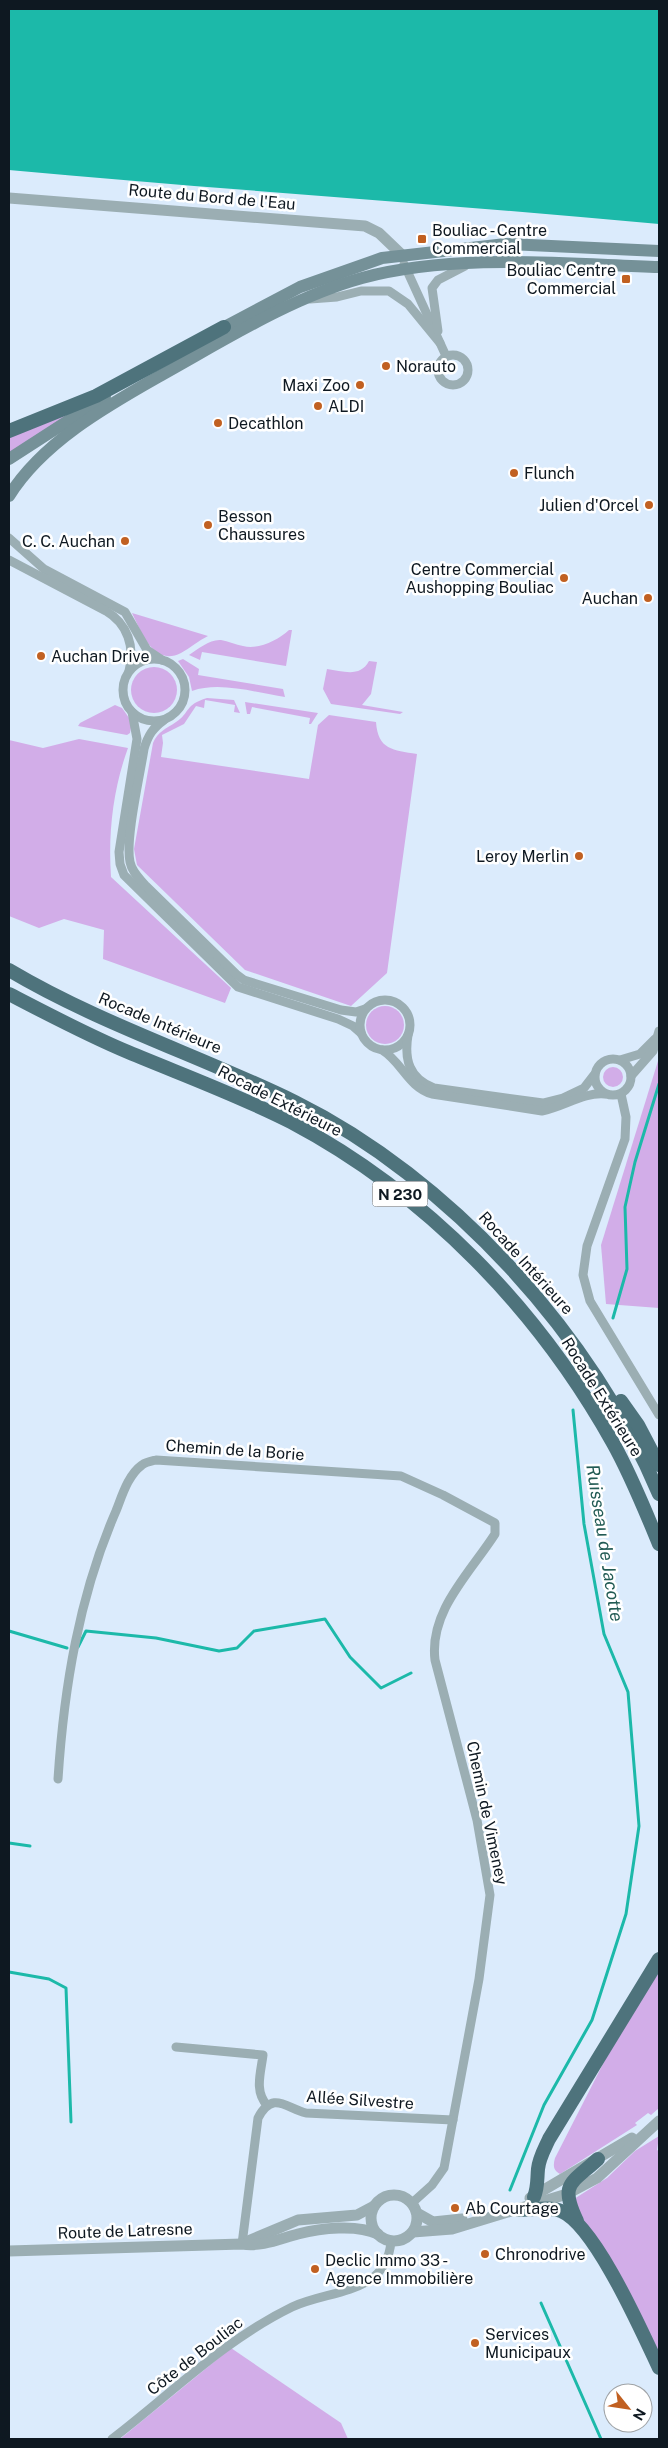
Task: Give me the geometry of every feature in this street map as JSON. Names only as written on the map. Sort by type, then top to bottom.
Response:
[{"type":"highway","points":[[9,431],[96,396],[224,327]]},
{"type":"highway","name":"Rocade Intérieure","points":[[12,972],[66,1002],[135,1034],[219,1066],[298,1103],[357,1138],[403,1171],[464,1220],[510,1268],[566,1333],[597,1376],[629,1430],[659,1494]]},
{"type":"highway","name":"Rocade Extérieure","points":[[9,994],[128,1052],[210,1084],[291,1122],[356,1161],[391,1186],[448,1232],[495,1279],[562,1362],[613,1444],[637,1491],[659,1544]]},
{"type":"highway","points":[[566,1333],[602,1374],[633,1418],[659,1465]]},
{"type":"highway","points":[[534,2197],[537,2190],[538,2168],[541,2155],[659,1960]]},
{"type":"highway","points":[[598,2159],[571,2183],[567,2194],[578,2223],[618,2285],[659,2368]]},
{"type":"highway","points":[[519,2210],[560,2210],[578,2223]]},
{"type":"main road","points":[[9,459],[100,400],[224,327],[275,300],[329,275],[382,258],[506,244],[659,250]]},
{"type":"main road","points":[[9,496],[45,454],[108,407],[232,335],[305,300],[360,279],[405,270],[471,263],[527,262],[659,267]]},
{"type":"street","name":"Route du Bord de l'Eau","points":[[9,198],[364,226],[379,233],[402,255]]},
{"type":"street","points":[[402,255],[405,270],[446,356]]},
{"type":"street","points":[[440,343],[432,288],[444,276],[471,263]]},
{"type":"street","points":[[305,300],[337,297],[361,291],[388,291],[408,304],[440,343]]},
{"type":"street","points":[[9,538],[44,569],[125,612],[146,650],[179,672],[185,689],[180,707],[173,715],[154,728],[148,737],[144,749],[130,841],[130,862],[132,870],[236,974],[244,980],[341,1010],[356,1012],[365,1009],[379,1000],[395,1002],[406,1011],[408,1017],[406,1058],[411,1071],[418,1081],[434,1088],[543,1103],[563,1098],[584,1088],[600,1064],[605,1060],[620,1060],[640,1054],[650,1046],[659,1032]]},
{"type":"street","points":[[9,560],[106,611],[119,621],[131,642],[132,660],[124,683],[124,694],[132,712],[137,738],[119,852],[120,864],[124,875],[238,987],[338,1018],[353,1026],[361,1032],[369,1044],[392,1056],[415,1086],[432,1094],[542,1110],[556,1108],[587,1094],[613,1096],[621,1094],[629,1086],[631,1076],[628,1066],[620,1060]]},
{"type":"street","points":[[128,674],[144,661],[162,660]]},
{"type":"street","points":[[132,712],[147,721],[164,720]]},
{"type":"street","points":[[361,1032],[360,1024],[365,1009]]},
{"type":"street","points":[[631,1076],[653,1051],[659,1032]]},
{"type":"street","points":[[382,1050],[397,1047],[408,1035]]},
{"type":"street","points":[[594,1075],[597,1086],[605,1094]]},
{"type":"street","points":[[621,1094],[626,1118],[625,1139],[605,1202],[587,1246],[583,1275],[590,1301],[659,1415]]},
{"type":"street","name":"Chemin de la Borie","points":[[58,1779],[62,1728],[73,1648],[91,1581],[104,1539],[125,1488],[143,1464],[156,1460],[401,1476],[443,1495],[494,1524]]},
{"type":"street","name":"Chemin de Vimeney","points":[[415,2208],[438,2180],[444,2168],[479,1980],[490,1895],[477,1820],[434,1660],[434,1642],[441,1615],[494,1534],[494,1524]]},
{"type":"street","points":[[176,2047],[263,2055],[259,2091],[261,2099],[267,2105],[263,2108],[258,2118],[242,2244]]},
{"type":"street","name":"Allée Silvestre","points":[[267,2105],[275,2102],[285,2103],[298,2111],[306,2113],[453,2120]]},
{"type":"street","points":[[415,2208],[417,2225],[413,2232],[404,2240],[391,2241],[378,2234],[371,2221],[374,2206],[385,2196],[393,2194],[407,2198],[429,2221],[451,2222],[507,2208],[534,2197],[659,2121]]},
{"type":"street","points":[[413,2232],[452,2229],[567,2194],[597,2178],[647,2130]]},
{"type":"street","name":"Route de Latresne","points":[[9,2251],[256,2245],[280,2233],[298,2220],[357,2215],[374,2206]]},
{"type":"street","name":"Route de Latresne","points":[[280,2233],[301,2233],[358,2227],[378,2234]]},
{"type":"street","name":"Côte de Bouliac","points":[[112,2439],[246,2332],[296,2305],[357,2286],[376,2276],[388,2261],[391,2241]]},
{"type":"shaded area","points":[[9,9],[659,9],[659,224],[9,170]]},
{"type":"shaded area","points":[[64,416],[66,417],[9,453],[9,436]]},
{"type":"shaded area","points":[[132,613],[208,636],[181,653],[171,656],[163,655],[149,645]]},
{"type":"shaded area","points":[[289,630],[292,630],[286,666],[202,652],[200,660],[189,655],[204,645],[217,640],[255,647],[274,641]]},
{"type":"shaded area","points":[[183,659],[199,669],[198,675],[283,689],[285,697],[226,687],[203,688],[192,691],[189,677],[178,661]]},
{"type":"shaded area","points":[[369,661],[377,662],[371,694],[362,705],[403,712],[400,714],[331,704],[323,689],[327,669],[356,672],[361,670]]},
{"type":"shaded area","points":[[149,667],[159,667],[173,677],[177,690],[173,703],[167,709],[159,713],[149,713],[135,703],[131,695],[131,685],[141,671]]},
{"type":"shaded area","points":[[207,698],[234,700],[240,713],[234,712],[235,705],[205,700],[204,708],[196,706],[184,724],[162,735],[161,757],[309,779],[318,725],[329,715],[376,722],[380,738],[388,747],[394,750],[417,754],[387,973],[351,1006],[245,970],[137,865],[134,849],[153,743],[160,733],[181,718],[191,706]]},
{"type":"shaded area","points":[[245,702],[318,713],[311,724],[309,724],[310,718],[252,707],[250,714],[247,714]]},
{"type":"shaded area","points":[[115,705],[122,708],[132,722],[130,733],[127,735],[78,726],[80,723]]},
{"type":"shaded area","points":[[79,739],[128,748],[115,795],[110,844],[111,877],[231,988],[225,1003],[103,959],[104,930],[64,919],[39,928],[9,916],[9,740],[43,748]]},
{"type":"shaded area","points":[[385,1006],[392,1007],[398,1012],[403,1018],[403,1032],[398,1038],[392,1043],[385,1044],[378,1043],[372,1038],[367,1032],[366,1025],[367,1018],[372,1012],[378,1007]]},
{"type":"shaded area","points":[[658,1061],[659,1308],[606,1304],[601,1245]]},
{"type":"shaded area","points":[[613,1067],[620,1070],[623,1077],[620,1084],[613,1087],[606,1084],[603,1077],[606,1070]]},
{"type":"shaded area","points":[[659,1971],[659,2108],[651,2115],[648,2113],[635,2123],[637,2125],[560,2174],[554,2167],[555,2158],[605,2060]]},
{"type":"shaded area","points":[[659,2136],[657,2150],[659,2151],[659,2356],[577,2211],[574,2199],[607,2178],[635,2151]]},
{"type":"shaded area","points":[[231,2348],[341,2423],[348,2439],[120,2439]]},
{"type":"waterway","name":"Ruisseau de Jacotte","points":[[613,1318],[627,1269],[625,1207],[635,1162],[659,1084]]},
{"type":"waterway","name":"Ruisseau de Jacotte","points":[[510,2190],[544,2105],[592,2020],[626,1914],[639,1826],[628,1692],[604,1634],[584,1524],[573,1410]]},
{"type":"waterway","points":[[78,1647],[86,1631],[156,1638],[219,1651],[237,1648],[254,1631],[325,1619],[350,1657],[381,1688],[411,1673]]},
{"type":"waterway","points":[[9,1631],[67,1648]]},
{"type":"waterway","points":[[9,1843],[30,1846]]},
{"type":"waterway","points":[[9,1972],[49,1979],[66,1988],[71,2122]]},
{"type":"waterway","name":"Ruisseau de Jacotte","points":[[541,2303],[601,2439]]},
{"type":"place","name":"Bouliac - Centre Commercial","points":[[422,239]]},
{"type":"place","name":"Bouliac Centre Commercial","points":[[626,279]]},
{"type":"place","name":"Norauto","points":[[386,366]]},
{"type":"place","name":"Maxi Zoo","points":[[360,385]]},
{"type":"place","name":"ALDI","points":[[318,406]]},
{"type":"place","name":"Decathlon","points":[[218,423]]},
{"type":"place","name":"Flunch","points":[[514,473]]},
{"type":"place","name":"Julien d'Orcel","points":[[649,505]]},
{"type":"place","name":"Besson Chaussures","points":[[208,525]]},
{"type":"place","name":"C. C. Auchan","points":[[125,541]]},
{"type":"place","name":"Centre Commercial Aushopping Bouliac","points":[[564,578]]},
{"type":"place","name":"Auchan","points":[[648,598]]},
{"type":"place","name":"Auchan Drive","points":[[41,656]]},
{"type":"place","name":"Leroy Merlin","points":[[579,856]]},
{"type":"place","name":"Ab Courtage","points":[[455,2208]]},
{"type":"place","name":"Chronodrive","points":[[485,2254]]},
{"type":"place","name":"Declic Immo 33 - Agence Immobilière","points":[[315,2269]]},
{"type":"place","name":"Services Municipaux","points":[[475,2343]]}]
